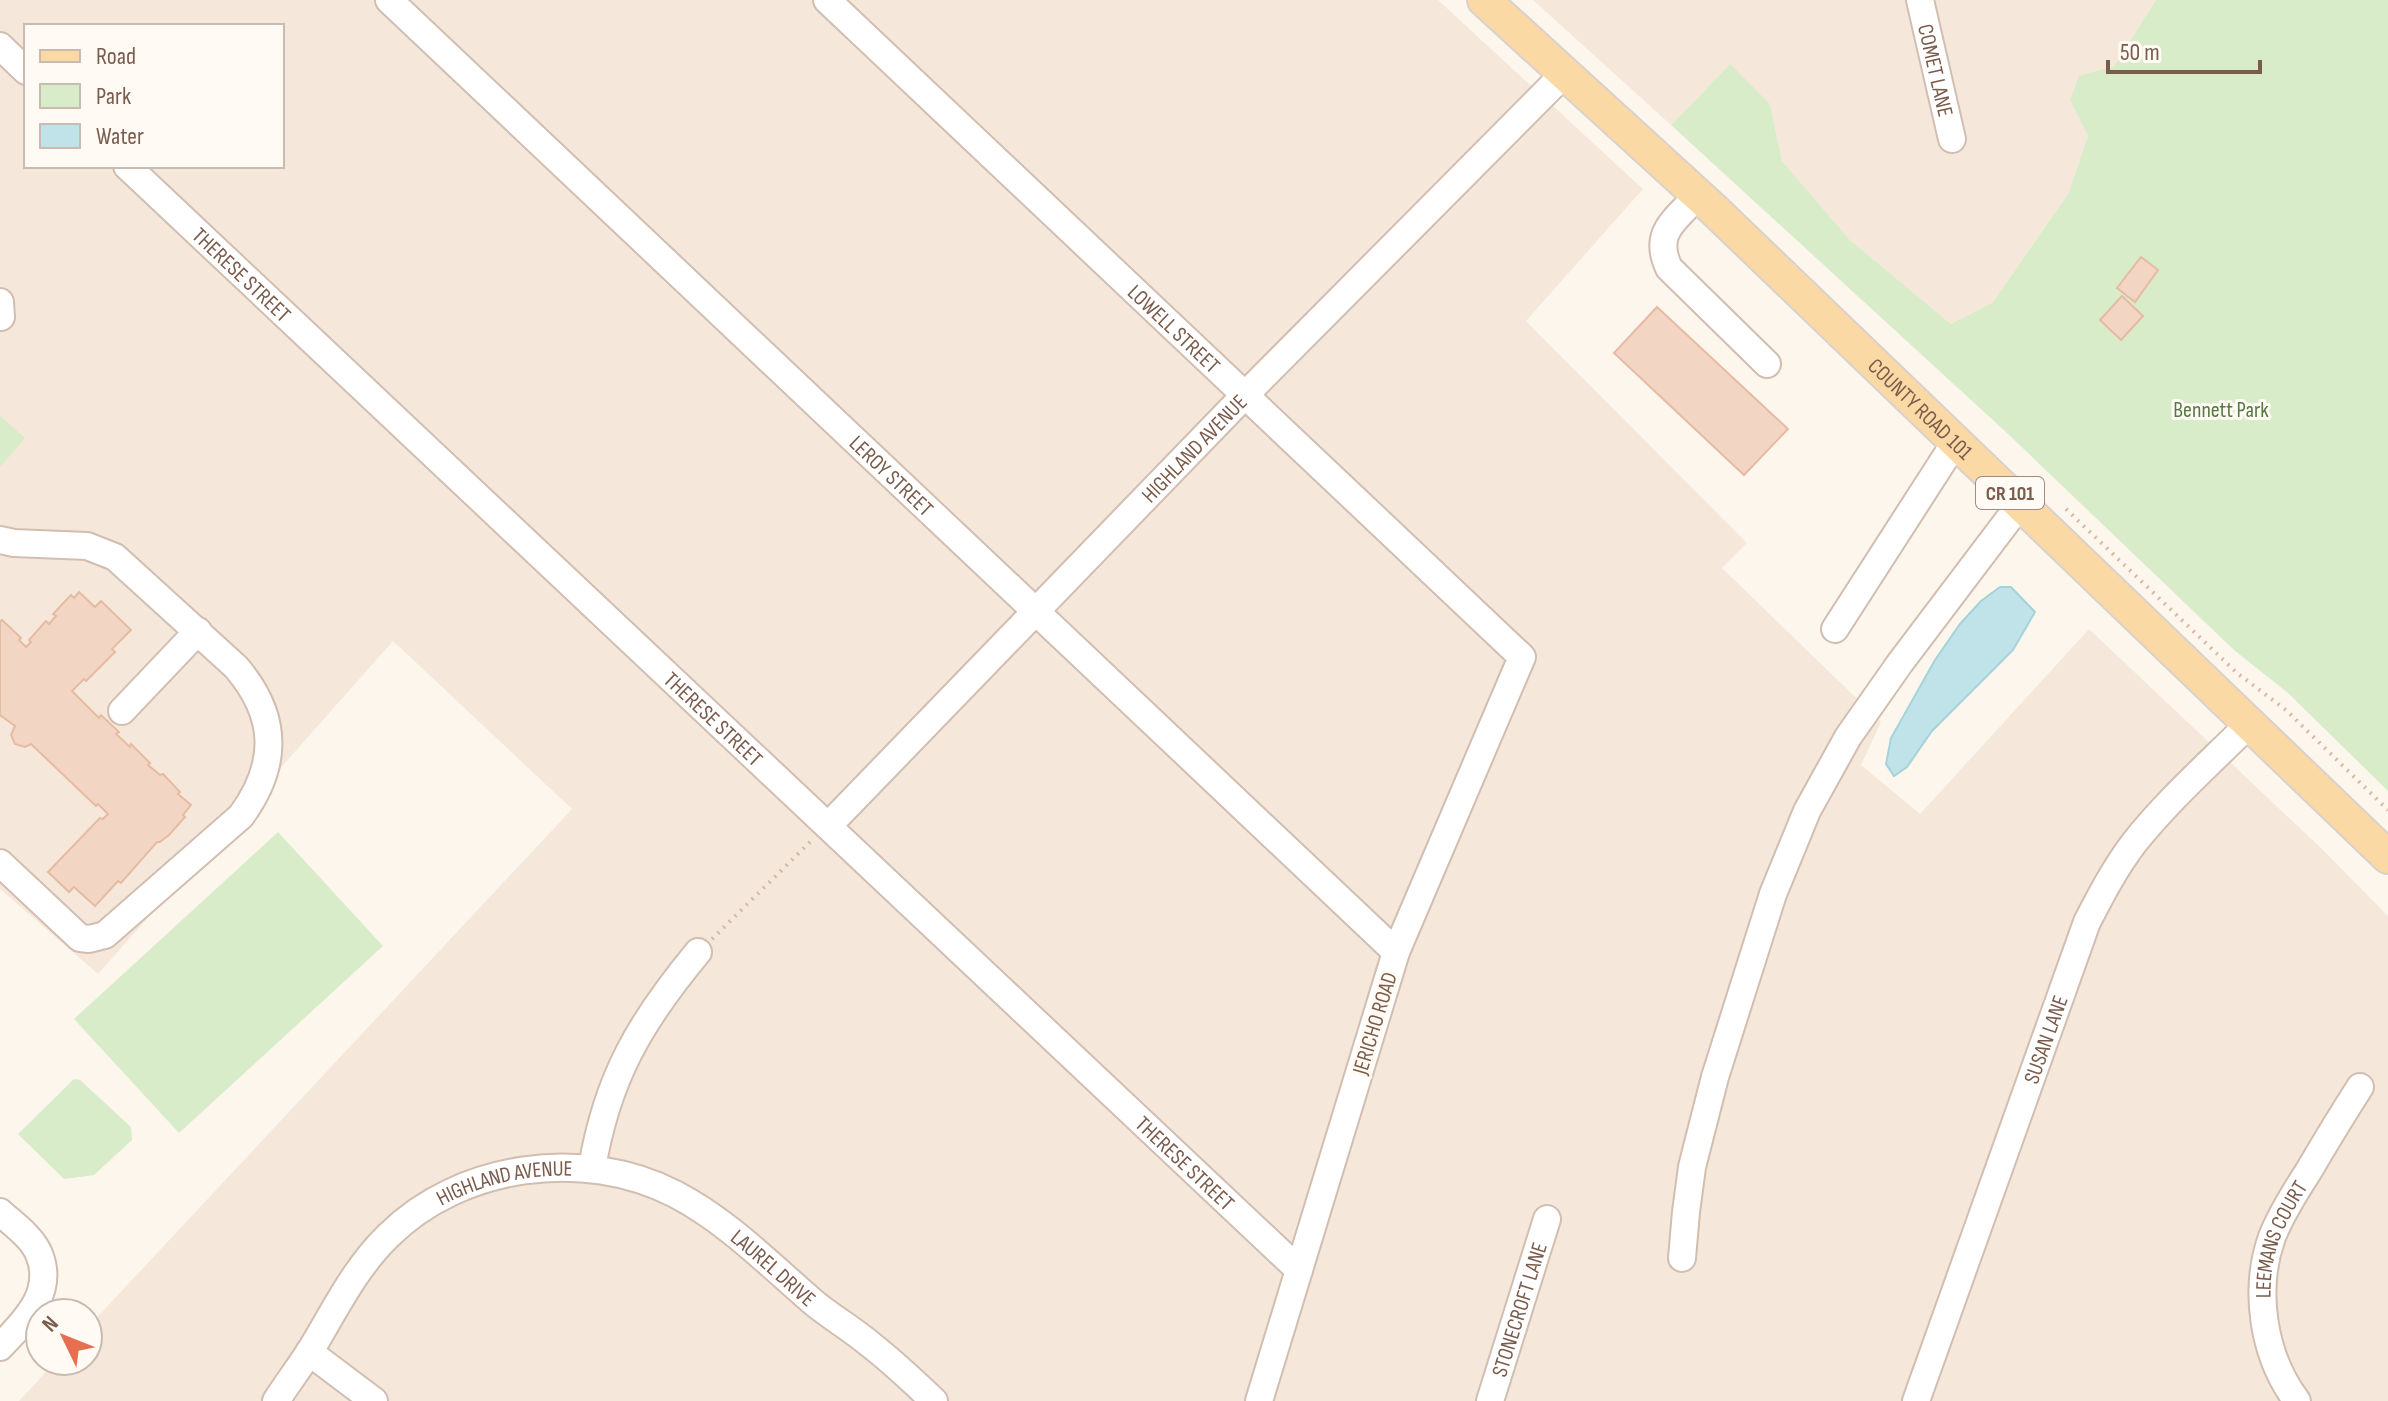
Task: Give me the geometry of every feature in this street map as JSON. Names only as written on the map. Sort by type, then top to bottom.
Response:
[{"type":"main road","name":"COUNTY ROAD 101","points":[[1484,0],[1698,195],[2388,857]]},
{"type":"street","name":"LEROY STREET","points":[[389,0],[1396,952]]},
{"type":"street","name":"LOWELL STREET","points":[[827,0],[1522,657]]},
{"type":"street","name":"COMET LANE","points":[[1920,0],[1952,139]]},
{"type":"street","points":[[0,46],[24,69]]},
{"type":"street","name":"HIGHLAND AVENUE","points":[[828,826],[1245,395],[1565,73]]},
{"type":"street","name":"THERESE STREET","points":[[129,168],[1299,1270]]},
{"type":"street","points":[[1698,195],[1664,234],[1662,253],[1669,268],[1767,364]]},
{"type":"street","points":[[1835,629],[1956,441]]},
{"type":"street","points":[[1682,1258],[1692,1167],[1715,1077],[1773,894],[1807,811],[1848,737],[2021,503]]},
{"type":"street","points":[[0,540],[71,544],[102,550],[115,557],[198,631],[248,681],[258,695],[267,719],[267,763],[257,791],[241,816],[105,935],[80,938],[0,863]]},
{"type":"street","points":[[122,711],[198,631]]},
{"type":"street","name":"JERICHO ROAD","points":[[1259,1401],[1396,952],[1522,657]]},
{"type":"street","name":"SUSAN LANE","points":[[1916,1401],[2087,922],[2108,880],[2135,843],[2165,808],[2250,723]]},
{"type":"street","name":"HIGHLAND AVENUE","points":[[276,1401],[361,1268],[388,1235],[422,1208],[463,1186],[506,1174],[553,1167],[592,1168],[597,1136],[609,1096],[627,1054],[650,1016],[698,952]]},
{"type":"street","name":"LEEMANS COURT","points":[[2297,1401],[2272,1354],[2263,1316],[2263,1277],[2272,1237],[2284,1213],[2360,1087]]},
{"type":"street","name":"LAUREL DRIVE","points":[[592,1168],[637,1178],[675,1194],[707,1215],[743,1240],[816,1304],[872,1346],[924,1397]]},
{"type":"street","points":[[0,1212],[39,1253],[43,1275],[39,1300],[25,1321],[0,1347]]},
{"type":"street","name":"STONECROFT LANE","points":[[1490,1401],[1547,1219]]},
{"type":"street","points":[[309,1352],[374,1401]]},
{"type":"path","points":[[698,952],[828,826]]},
{"type":"shaded area","points":[[0,0],[1438,0],[1643,189],[1526,321],[1747,543],[1722,568],[1881,722],[1861,765],[1920,814],[2089,629],[2322,849],[2388,916],[2388,1401],[19,1401],[41,1377],[104,1377],[104,1310],[572,809],[393,641],[98,974],[0,889]]},
{"type":"shaded area","points":[[1533,0],[2156,0],[2114,66],[2070,100],[2088,136],[2068,194],[1993,302],[1951,324],[1850,240],[1782,161],[1770,104],[1729,65],[1671,125]]},
{"type":"green space","name":"Bennett Park","points":[[2156,0],[2388,0],[2388,791],[2288,693],[2234,650],[2007,433],[1671,125],[1730,64],[1770,104],[1782,161],[1850,240],[1951,324],[1993,302],[2068,194],[2088,136],[2070,100],[2079,76],[2114,66]]},
{"type":"green space","points":[[0,416],[25,438],[0,467]]},
{"type":"green space","points":[[278,832],[383,946],[179,1133],[74,1019]]},
{"type":"green space","points":[[74,1079],[80,1080],[131,1127],[132,1140],[94,1175],[64,1179],[18,1134]]},
{"type":"water","points":[[2000,587],[2011,587],[2035,612],[2013,650],[1932,731],[1907,767],[1894,776],[1886,764],[1891,738],[1935,660],[1960,624],[1981,601]]},
{"type":"building","points":[[2141,257],[2158,270],[2135,302],[2117,288]]},
{"type":"building","points":[[2122,296],[2143,316],[2121,340],[2100,320]]},
{"type":"building","points":[[1657,307],[1788,429],[1744,475],[1614,353]]},
{"type":"building","points":[[79,592],[95,607],[101,601],[131,630],[112,649],[115,652],[72,691],[99,718],[101,715],[119,732],[116,734],[130,747],[131,744],[150,763],[148,765],[160,775],[163,774],[191,805],[169,835],[157,842],[121,883],[118,881],[95,906],[74,887],[69,892],[48,872],[100,818],[108,814],[31,744],[25,747],[15,744],[11,735],[15,726],[0,715],[0,622],[2,620],[21,638],[19,640],[26,647],[71,595],[74,598]]}]
